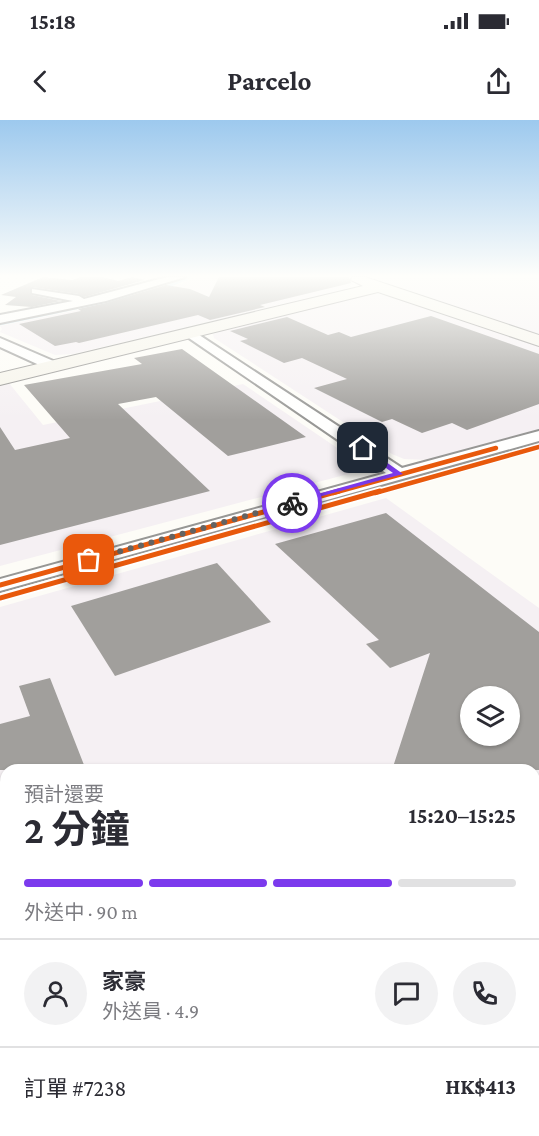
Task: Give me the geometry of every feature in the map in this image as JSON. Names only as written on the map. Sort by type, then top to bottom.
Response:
[{"type":"street","points":[[0,379],[225,324]]},
{"type":"street","points":[[490,324],[539,341]]},
{"type":"street","points":[[190,333],[399,474]]},
{"type":"street","points":[[0,342],[53,366]]},
{"type":"street","points":[[0,585],[539,436]]},
{"type":"shaded area","points":[[197,324],[73,354],[55,355],[0,332],[2,329],[0,326]]},
{"type":"shaded area","points":[[247,324],[474,324],[539,346],[539,429],[428,460],[404,459],[392,454],[214,338],[213,334]]},
{"type":"shaded area","points":[[509,324],[539,324],[539,334]]},
{"type":"shaded area","points":[[9,383],[43,425],[243,384],[355,460],[359,468],[352,473],[0,566],[0,386]]},
{"type":"shaded area","points":[[386,498],[539,608],[539,764],[0,764],[0,607]]},
{"type":"building","points":[[20,324],[158,324],[79,343],[55,346]]},
{"type":"building","points":[[257,324],[304,324],[328,335],[339,332],[351,337],[399,324],[455,324],[539,354],[539,404],[467,430],[452,423],[422,433],[392,419],[382,422],[314,388],[347,379],[302,358],[284,363],[240,341],[248,339],[230,331]]},
{"type":"building","points":[[182,349],[306,437],[228,456],[156,397],[118,404],[210,491],[0,545],[0,427],[15,450],[70,438],[24,385],[142,364],[134,358]]},
{"type":"building","points":[[386,513],[539,632],[539,764],[394,764],[430,653],[390,668],[366,644],[379,640],[275,544]]},
{"type":"building","points":[[217,563],[271,622],[115,676],[71,606]]},
{"type":"building","points":[[50,678],[84,764],[0,764],[0,724],[30,716],[19,686]]},
{"type":"cycle path","points":[[0,598],[539,447]]},
{"type":"cycle path","points":[[0,585],[496,448]]},
{"type":"way so far","points":[[89,560],[292,503]]},
{"type":"route","points":[[292,503],[399,474],[363,448]]}]
